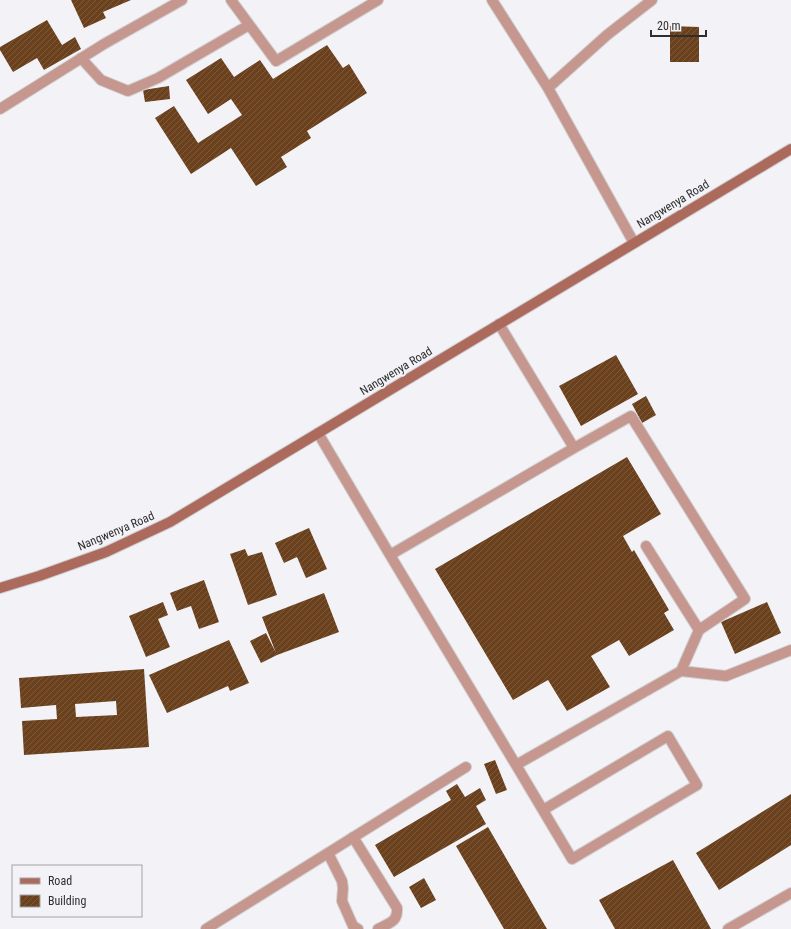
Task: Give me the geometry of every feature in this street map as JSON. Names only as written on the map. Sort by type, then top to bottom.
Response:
[{"type":"main road","name":"Nangwenya Road","points":[[0,588],[106,552],[170,522],[791,149]]},
{"type":"lane","points":[[0,109],[81,58],[182,0]]},
{"type":"lane","points":[[231,0],[276,61],[378,0]]},
{"type":"lane","points":[[492,0],[548,88],[634,243]]},
{"type":"lane","points":[[548,88],[607,35],[652,0]]},
{"type":"lane","points":[[81,58],[101,80],[128,91],[158,78],[249,24]]},
{"type":"lane","points":[[499,324],[574,448]]},
{"type":"lane","points":[[390,555],[631,416],[745,600],[699,630],[680,671],[516,765]]},
{"type":"lane","points":[[318,433],[572,859],[697,785],[668,736],[543,810]]},
{"type":"lane","points":[[646,546],[699,630]]},
{"type":"lane","points":[[680,671],[726,676],[791,650]]},
{"type":"lane","points":[[206,929],[466,767]]},
{"type":"lane","points":[[353,837],[397,908],[398,915],[394,920],[378,929]]},
{"type":"lane","points":[[328,853],[342,881],[342,901],[353,926],[358,929]]},
{"type":"lane","points":[[728,929],[791,893]]},
{"type":"building","points":[[71,0],[131,0],[103,12],[106,18],[84,28]]},
{"type":"building","points":[[47,20],[62,45],[75,37],[81,49],[44,70],[37,58],[13,72],[0,50],[0,47]]},
{"type":"building","points":[[670,26],[699,27],[699,62],[670,62]]},
{"type":"building","points":[[327,45],[343,68],[349,64],[367,93],[307,131],[311,138],[281,157],[287,167],[256,186],[231,148],[191,174],[155,118],[174,106],[198,143],[242,115],[231,99],[208,114],[186,80],[221,58],[234,77],[260,60],[273,79]]},
{"type":"building","points":[[169,86],[170,99],[145,102],[143,90]]},
{"type":"building","points":[[616,355],[638,394],[581,426],[559,386]]},
{"type":"building","points":[[646,396],[656,415],[642,423],[632,404]]},
{"type":"building","points":[[627,457],[661,514],[623,536],[632,552],[634,550],[669,610],[664,613],[674,630],[629,656],[619,640],[591,656],[610,687],[567,711],[548,680],[513,700],[435,569]]},
{"type":"building","points":[[309,528],[327,569],[306,578],[297,557],[284,563],[275,543]]},
{"type":"building","points":[[245,549],[248,556],[262,552],[277,595],[248,605],[230,554]]},
{"type":"building","points":[[204,580],[219,622],[199,629],[191,606],[177,611],[170,593]]},
{"type":"building","points":[[324,593],[339,632],[277,655],[261,663],[250,641],[266,633],[276,653],[262,617]]},
{"type":"building","points":[[163,602],[168,615],[158,619],[170,647],[146,657],[129,616]]},
{"type":"building","points":[[767,602],[781,633],[735,654],[721,622]]},
{"type":"building","points":[[229,640],[249,683],[230,691],[228,686],[167,713],[149,675]]},
{"type":"building","points":[[144,669],[149,747],[24,755],[22,721],[57,719],[56,705],[21,708],[19,678]],"holes":[[[116,701],[117,715],[76,717],[75,704]]]},
{"type":"building","points":[[495,760],[507,790],[496,794],[484,764]]},
{"type":"building","points":[[457,784],[465,797],[480,788],[486,800],[476,806],[486,824],[394,877],[375,845],[451,800],[446,791]]},
{"type":"building","points":[[791,794],[791,845],[719,890],[696,853]]},
{"type":"building","points":[[488,827],[547,929],[504,929],[456,846]]},
{"type":"building","points":[[673,860],[711,929],[615,929],[599,900]]},
{"type":"building","points":[[424,878],[436,900],[421,908],[409,887]]}]
